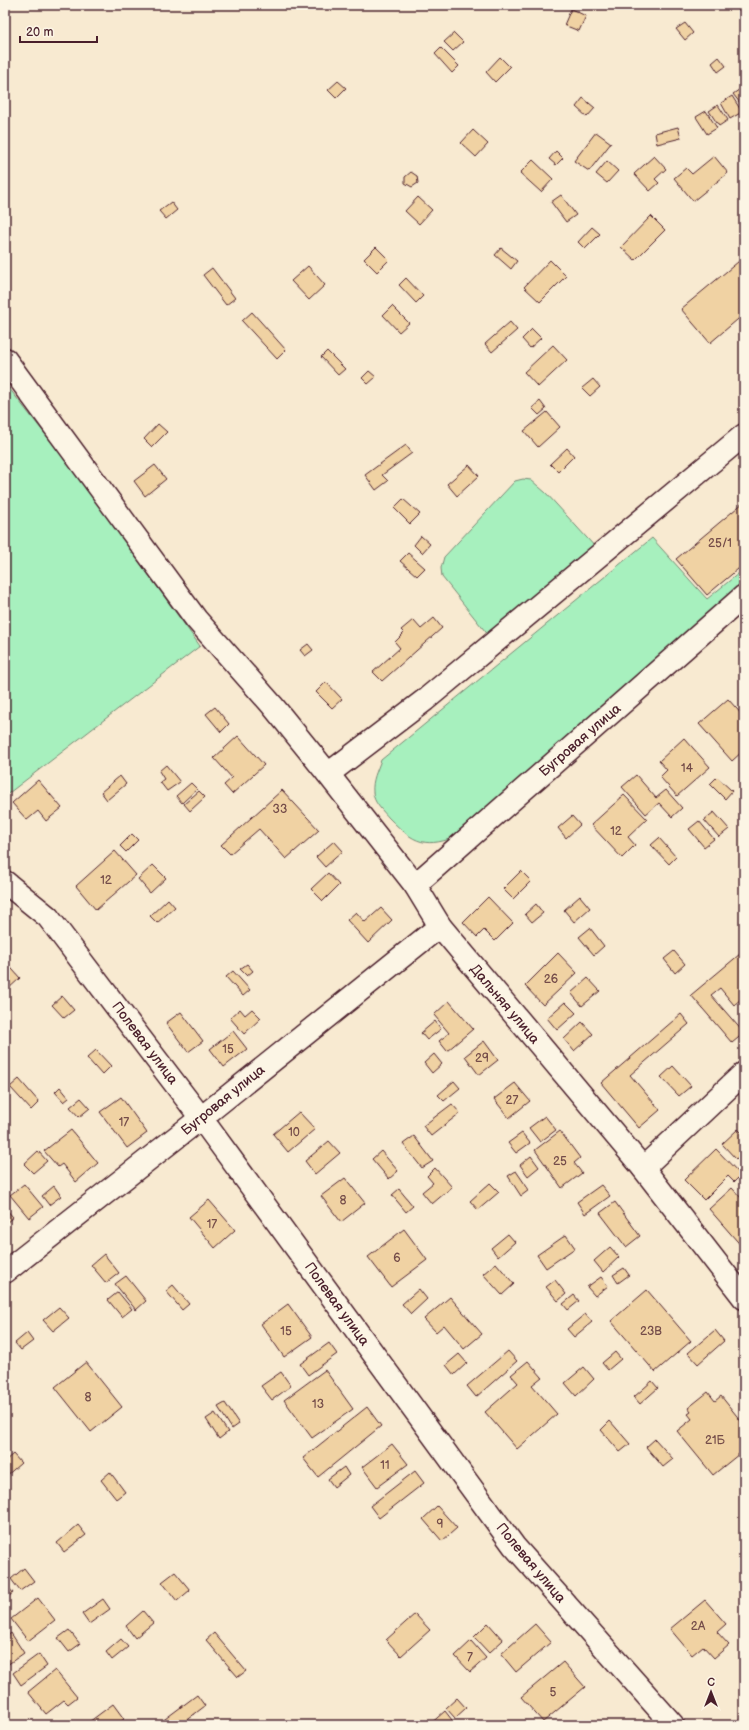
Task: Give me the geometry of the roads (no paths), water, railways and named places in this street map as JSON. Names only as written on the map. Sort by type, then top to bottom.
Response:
[{"type":"street","name":"Дальняя улица","points":[[5,359],[196,619],[272,704],[415,885],[440,926],[643,1168],[744,1298]]},
{"type":"street","points":[[328,774],[425,700],[744,435]]},
{"type":"street","name":"Бугровая улица","points":[[415,885],[744,596]]},
{"type":"street","name":"Полевая улица","points":[[5,882],[48,917],[201,1118],[514,1546],[673,1725]]},
{"type":"street","name":"Бугровая улица","points":[[5,1272],[201,1118],[440,926]]},
{"type":"street","points":[[643,1168],[744,1073]]}]
